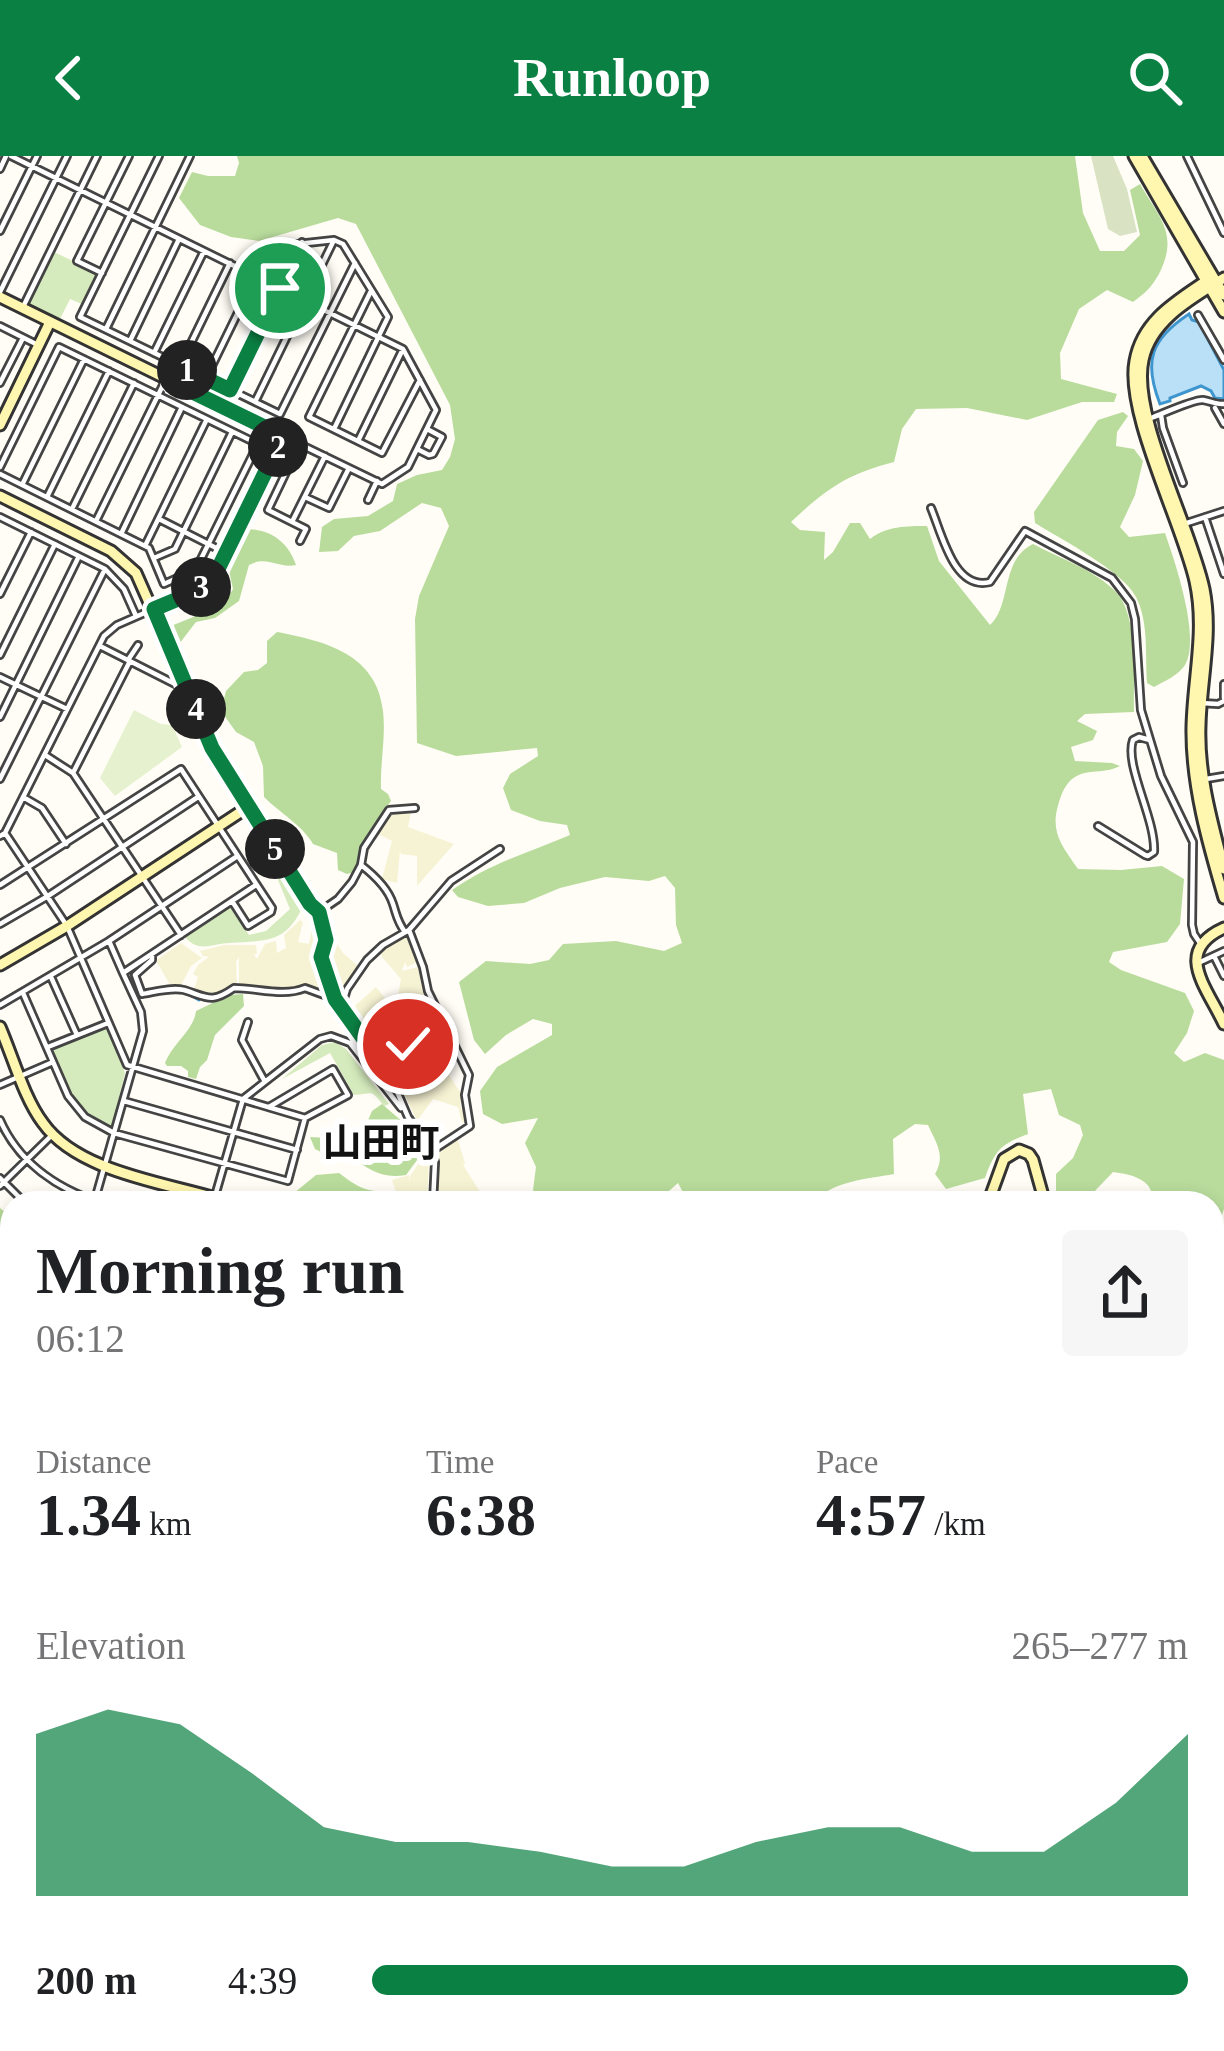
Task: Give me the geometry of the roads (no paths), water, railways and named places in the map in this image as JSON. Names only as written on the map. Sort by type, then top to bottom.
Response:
[{"type":"street","points":[[0,169],[8,156],[32,166],[56,178],[80,190],[130,214],[155,227],[379,336],[403,349],[436,410],[408,466],[382,484],[0,295],[56,178],[67,156]]},
{"type":"street","points":[[0,231],[37,156]]},
{"type":"street","points":[[22,309],[97,156]]},
{"type":"street","points":[[102,273],[77,261],[128,156]]},
{"type":"street","points":[[159,156],[80,317],[280,414],[355,263]]},
{"type":"street","points":[[106,329],[190,156]]},
{"type":"street","points":[[1138,156],[1224,296]]},
{"type":"street","points":[[1187,156],[1224,233]]},
{"type":"street","points":[[130,341],[179,238]]},
{"type":"street","points":[[255,402],[334,240]]},
{"type":"street","points":[[206,378],[270,247],[334,240],[343,244],[388,316],[334,429]]},
{"type":"street","points":[[230,390],[302,242]]},
{"type":"street","points":[[154,353],[204,251]]},
{"type":"street","points":[[96,521],[230,263]]},
{"type":"street","points":[[1217,282],[1224,312]]},
{"type":"street","points":[[1217,282],[1170,315],[1149,342],[1141,372],[1148,419],[1206,601],[1207,640],[1192,746],[1224,898]]},
{"type":"street","points":[[1217,282],[1156,318],[1137,350],[1133,371],[1138,407],[1197,589],[1199,746],[1224,869]]},
{"type":"street","points":[[371,290],[309,417],[382,453],[420,380]]},
{"type":"street","points":[[1198,315],[1224,360]]},
{"type":"street","points":[[0,425],[50,322]]},
{"type":"street","points":[[0,326],[39,345]]},
{"type":"street","points":[[0,383],[22,338]]},
{"type":"street","points":[[59,346],[109,371],[258,444],[195,568],[164,584],[146,545],[0,471],[59,346]]},
{"type":"street","points":[[358,441],[403,349]]},
{"type":"street","points":[[22,484],[84,359]]},
{"type":"street","points":[[47,497],[109,371]]},
{"type":"street","points":[[72,509],[134,383]]},
{"type":"street","points":[[1148,419],[1205,400],[1215,406],[1224,424]]},
{"type":"street","points":[[1215,406],[1224,404]]},
{"type":"street","points":[[121,533],[182,407]]},
{"type":"street","points":[[1161,415],[1183,483]]},
{"type":"street","points":[[146,545],[207,419]]},
{"type":"street","points":[[417,448],[434,454],[442,437],[427,429]]},
{"type":"street","points":[[154,558],[175,549],[232,432]]},
{"type":"street","points":[[4,832],[109,630],[201,587],[218,569],[283,436]]},
{"type":"street","points":[[300,443],[268,510],[306,529],[300,541]]},
{"type":"street","points":[[292,522],[325,456]]},
{"type":"street","points":[[305,496],[329,508],[349,467]]},
{"type":"street","points":[[368,500],[377,481]]},
{"type":"street","points":[[0,496],[118,555],[136,573],[212,748],[319,912],[326,940],[321,957],[335,999],[382,1056],[408,1117]]},
{"type":"street","points":[[932,508],[953,560],[972,582],[990,582],[1025,530],[1112,578],[1131,603],[1141,710],[1162,776],[1193,842],[1192,925],[1200,943]]},
{"type":"street","points":[[1184,524],[1224,511]]},
{"type":"street","points":[[1204,517],[1224,574]]},
{"type":"street","points":[[0,529],[2,518],[104,569],[124,589],[136,616]]},
{"type":"street","points":[[159,519],[226,553]]},
{"type":"street","points":[[0,594],[31,532]]},
{"type":"street","points":[[0,656],[55,544]]},
{"type":"street","points":[[0,717],[79,556]]},
{"type":"street","points":[[0,779],[104,569]]},
{"type":"street","points":[[73,773],[138,645]]},
{"type":"street","points":[[99,646],[186,686]]},
{"type":"street","points":[[0,677],[67,710]]},
{"type":"street","points":[[1197,702],[1218,704],[1224,699],[1224,684]]},
{"type":"street","points":[[1098,826],[1145,855],[1154,852],[1149,815],[1130,752],[1138,737],[1150,740]]},
{"type":"street","points":[[45,754],[73,773],[181,934]]},
{"type":"street","points":[[0,885],[181,769],[272,908],[248,926],[232,901]]},
{"type":"street","points":[[1203,780],[1224,776]]},
{"type":"street","points":[[23,797],[42,808],[66,844]]},
{"type":"street","points":[[0,924],[198,797]]},
{"type":"street","points":[[0,964],[67,926],[248,807]]},
{"type":"street","points":[[319,912],[352,882],[364,848],[389,811],[416,808]]},
{"type":"street","points":[[0,822],[67,926],[127,1065],[243,1099],[268,1107],[305,1118],[348,1095],[333,1069],[268,1107]]},
{"type":"street","points":[[341,1008],[346,989],[383,945],[407,931],[451,881],[500,849]]},
{"type":"street","points":[[0,1005],[236,856]]},
{"type":"street","points":[[361,865],[380,880],[393,901],[394,912],[423,967],[428,991],[469,1075],[465,1094],[470,1126],[432,1151]]},
{"type":"street","points":[[123,973],[256,885]]},
{"type":"street","points":[[1224,928],[1200,943],[1196,955],[1224,1024]]},
{"type":"street","points":[[99,1191],[144,1022],[109,940]]},
{"type":"street","points":[[1196,964],[1224,951]]},
{"type":"street","points":[[152,954],[152,960],[135,975],[142,994],[168,989],[208,1000],[234,988],[294,992],[305,988],[335,999]]},
{"type":"street","points":[[1214,956],[1224,976]]},
{"type":"street","points":[[51,977],[77,1035]]},
{"type":"street","points":[[23,993],[73,1105],[85,1118],[114,1133],[288,1181],[305,1118]]},
{"type":"street","points":[[248,1022],[242,1040],[265,1082]]},
{"type":"street","points":[[48,1047],[108,1023]]},
{"type":"street","points":[[0,1027],[38,1115],[52,1135],[70,1150],[104,1166],[185,1191]]},
{"type":"street","points":[[216,1191],[243,1099],[320,1039],[332,1036],[350,1043],[432,1151],[433,1191]]},
{"type":"street","points":[[382,1056],[408,1044],[435,1044],[451,1036]]},
{"type":"street","points":[[0,1085],[53,1062]]},
{"type":"street","points":[[124,1101],[297,1150]]},
{"type":"street","points":[[0,1120],[27,1160],[51,1181],[73,1191]]},
{"type":"street","points":[[1,1182],[52,1135]]},
{"type":"street","points":[[992,1191],[1004,1159],[1019,1150],[1033,1160],[1042,1191]]},
{"type":"water","points":[[1189,314],[1199,322],[1224,370],[1224,399],[1201,386],[1160,404],[1152,375],[1154,352],[1166,333]]},
{"type":"waterway","points":[[209,997],[226,991]]},
{"type":"waterway","points":[[185,992],[199,1000]]},
{"type":"waterway","points":[[316,994],[332,1001],[353,1033],[377,1055],[395,1095]]},
{"type":"district","name":"山田町","points":[[381,1142]]}]
